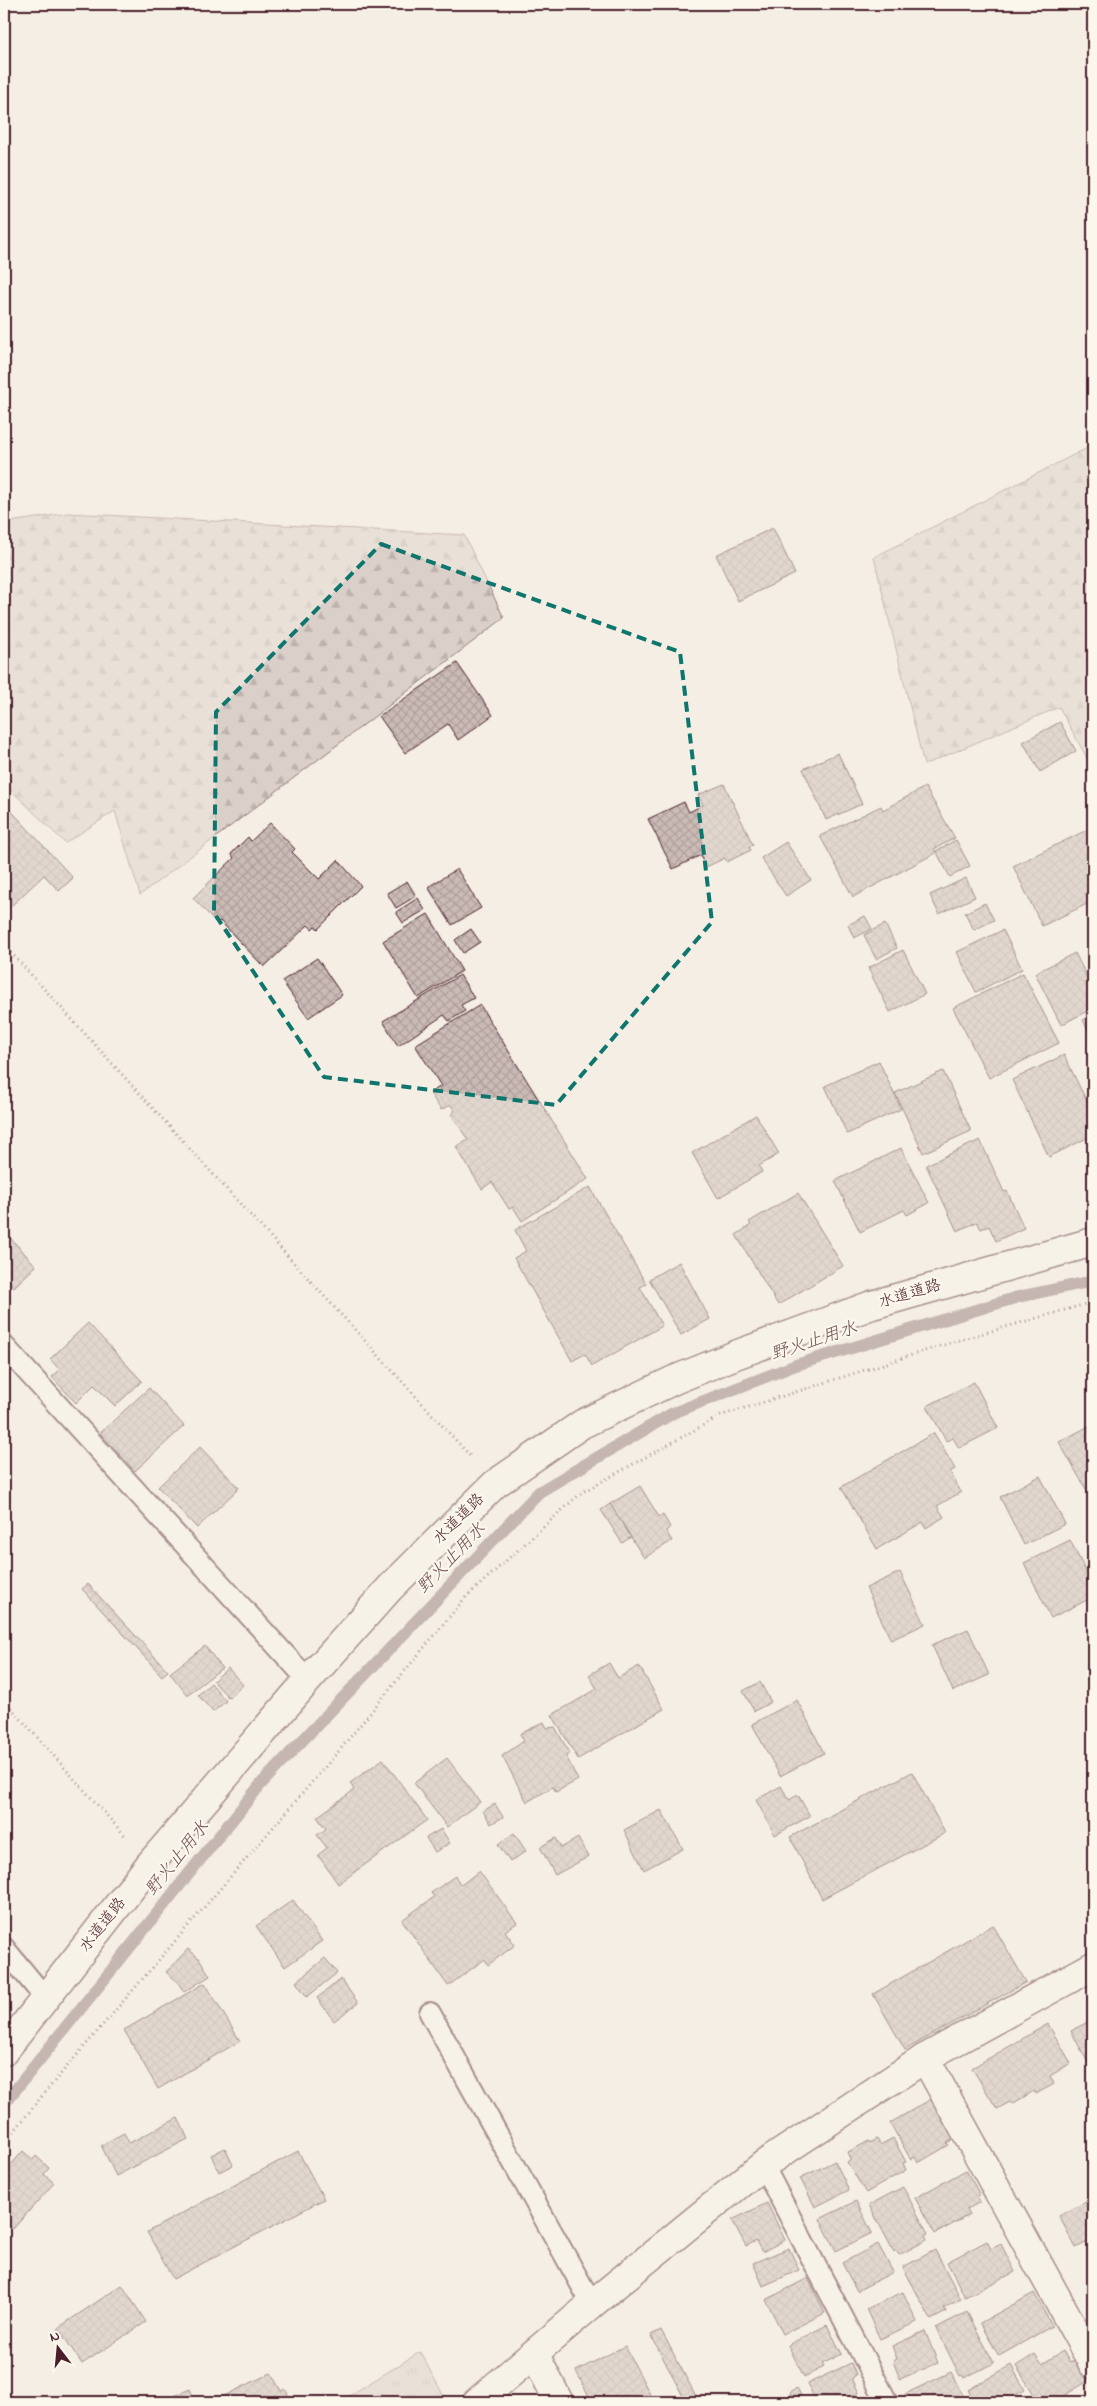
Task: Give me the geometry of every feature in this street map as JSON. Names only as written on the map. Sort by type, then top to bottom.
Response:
[{"type":"street","name":"水道道路","points":[[4,2051],[150,1864],[308,1680],[390,1588],[495,1484],[582,1424],[674,1380],[738,1354],[872,1305],[1093,1242]]},
{"type":"street","points":[[477,2402],[535,2355],[592,2304],[763,2165],[925,2058],[1093,1966]]},
{"type":"street","points":[[925,2058],[1093,2364]]},
{"type":"street","points":[[535,2355],[559,2402]]},
{"type":"lane","points":[[4,1346],[308,1680]]},
{"type":"lane","points":[[4,1948],[46,1999]]},
{"type":"lane","points":[[430,2013],[592,2304]]},
{"type":"lane","points":[[763,2165],[887,2402]]},
{"type":"path","points":[[4,945],[495,1484]]},
{"type":"path","points":[[4,2144],[46,2091],[338,1752],[465,1598],[581,1493],[720,1416],[953,1342],[1093,1302]]},
{"type":"path","points":[[4,1700],[150,1864]]},
{"type":"highlighted area","points":[[381,544],[680,652],[712,922],[556,1105],[324,1077],[214,913],[216,712]]},
{"type":"green space","points":[[1093,445],[1093,769],[1059,707],[924,765],[874,557]]},
{"type":"green space","points":[[68,513],[464,535],[504,618],[140,895],[115,811],[65,843],[4,783],[4,523]]},
{"type":"green space","points":[[420,2352],[447,2402],[339,2402]]},
{"type":"building","points":[[773,528],[795,574],[738,601],[716,555]]},
{"type":"building","points":[[457,663],[493,715],[458,740],[448,724],[405,753],[379,716]]},
{"type":"building","points":[[1060,722],[1076,751],[1040,772],[1023,742]]},
{"type":"building","points":[[838,753],[862,804],[826,820],[803,769]]},
{"type":"building","points":[[724,784],[753,845],[749,847],[751,850],[727,862],[725,858],[706,867],[701,855],[673,869],[648,819],[684,802],[689,812],[703,805],[698,795]]},
{"type":"building","points":[[925,787],[955,838],[934,849],[936,853],[853,897],[820,836],[881,806],[883,810]]},
{"type":"building","points":[[4,803],[73,878],[59,891],[44,875],[10,907],[4,901]]},
{"type":"building","points":[[270,823],[295,849],[292,852],[319,879],[338,860],[361,886],[318,929],[315,926],[312,929],[308,925],[264,967],[220,921],[217,923],[193,898],[234,858],[231,854],[248,837],[251,841]]},
{"type":"building","points":[[1093,827],[1093,907],[1089,903],[1042,926],[1013,866]]},
{"type":"building","points":[[956,840],[970,866],[950,877],[936,851]]},
{"type":"building","points":[[786,842],[811,880],[786,896],[761,858]]},
{"type":"building","points":[[457,869],[481,908],[452,925],[428,887]]},
{"type":"building","points":[[966,878],[975,897],[939,914],[930,895]]},
{"type":"building","points":[[407,881],[416,896],[396,908],[387,893]]},
{"type":"building","points":[[418,898],[425,910],[403,923],[396,912]]},
{"type":"building","points":[[985,903],[994,920],[974,930],[965,913]]},
{"type":"building","points":[[428,914],[462,971],[418,998],[383,941]]},
{"type":"building","points":[[865,916],[872,929],[854,938],[848,925]]},
{"type":"building","points":[[885,924],[897,948],[876,959],[864,935]]},
{"type":"building","points":[[471,929],[480,942],[463,953],[455,940]]},
{"type":"building","points":[[1003,930],[1022,969],[976,992],[957,952]]},
{"type":"building","points":[[903,950],[925,994],[890,1012],[868,968]]},
{"type":"building","points":[[1075,953],[1093,989],[1093,1008],[1061,1025],[1035,973]]},
{"type":"building","points":[[317,958],[342,995],[308,1018],[282,981]]},
{"type":"building","points":[[1023,973],[1059,1043],[989,1078],[953,1008]]},
{"type":"building","points":[[460,975],[474,998],[461,1005],[465,1011],[449,1021],[444,1015],[398,1046],[383,1021]]},
{"type":"building","points":[[480,1005],[588,1179],[522,1221],[513,1207],[509,1209],[492,1182],[482,1189],[456,1147],[468,1140],[451,1114],[455,1111],[451,1105],[441,1110],[430,1093],[441,1086],[415,1045]]},
{"type":"building","points":[[1093,1015],[1093,1041],[1083,1020]]},
{"type":"building","points":[[1064,1055],[1093,1114],[1093,1135],[1049,1157],[1012,1080]]},
{"type":"building","points":[[879,1061],[901,1109],[847,1134],[825,1086]]},
{"type":"building","points":[[943,1071],[971,1131],[923,1153],[895,1093]]},
{"type":"building","points":[[756,1115],[779,1154],[759,1166],[762,1172],[718,1198],[692,1153]]},
{"type":"building","points":[[980,1140],[1004,1192],[1007,1191],[1024,1228],[996,1241],[989,1226],[981,1229],[977,1222],[957,1231],[926,1165]]},
{"type":"building","points":[[901,1148],[929,1203],[907,1215],[904,1210],[860,1232],[835,1181]]},
{"type":"building","points":[[590,1187],[646,1284],[640,1287],[662,1326],[592,1366],[585,1354],[572,1361],[514,1258],[526,1251],[515,1230]]},
{"type":"building","points":[[798,1193],[843,1266],[778,1305],[736,1235],[751,1225],[749,1222]]},
{"type":"building","points":[[4,1231],[36,1266],[14,1287],[4,1278]]},
{"type":"building","points":[[679,1262],[710,1319],[681,1335],[649,1279]]},
{"type":"building","points":[[88,1323],[142,1381],[115,1406],[94,1385],[76,1403],[52,1377],[60,1370],[50,1359]]},
{"type":"building","points":[[974,1382],[998,1428],[959,1448],[953,1438],[946,1441],[927,1406]]},
{"type":"building","points":[[149,1388],[184,1426],[135,1471],[100,1433]]},
{"type":"building","points":[[1093,1424],[1093,1497],[1091,1498],[1059,1442]]},
{"type":"building","points":[[934,1433],[955,1469],[950,1472],[961,1492],[937,1506],[944,1517],[926,1528],[923,1522],[877,1549],[841,1487]]},
{"type":"building","points":[[200,1447],[239,1488],[197,1528],[158,1487]]},
{"type":"building","points":[[1040,1476],[1065,1524],[1024,1545],[1000,1497]]},
{"type":"building","points":[[640,1486],[659,1517],[663,1515],[670,1527],[666,1531],[672,1541],[644,1558],[610,1504]]},
{"type":"building","points":[[610,1504],[631,1537],[622,1543],[601,1510]]},
{"type":"building","points":[[1070,1540],[1093,1586],[1093,1597],[1051,1618],[1024,1563]]},
{"type":"building","points":[[900,1572],[925,1624],[891,1640],[866,1588]]},
{"type":"building","points":[[88,1584],[168,1671],[162,1676],[82,1589]]},
{"type":"building","points":[[968,1629],[989,1675],[953,1691],[932,1645]]},
{"type":"building","points":[[205,1646],[222,1668],[187,1695],[170,1673]]},
{"type":"building","points":[[609,1663],[618,1678],[639,1666],[664,1709],[578,1759],[552,1715],[597,1689],[589,1675]]},
{"type":"building","points":[[228,1668],[243,1685],[229,1698],[213,1681]]},
{"type":"building","points":[[760,1682],[771,1702],[754,1711],[743,1691]]},
{"type":"building","points":[[211,1683],[226,1701],[213,1712],[198,1695]]},
{"type":"building","points":[[797,1700],[824,1753],[780,1776],[752,1724]]},
{"type":"building","points":[[544,1722],[547,1728],[555,1727],[570,1754],[566,1756],[578,1780],[556,1792],[553,1787],[527,1802],[502,1756],[524,1741],[520,1734]]},
{"type":"building","points":[[447,1758],[480,1802],[447,1827],[414,1783]]},
{"type":"building","points":[[383,1759],[427,1820],[338,1884],[318,1855],[327,1848],[317,1835],[326,1829],[317,1817],[354,1790],[350,1783]]},
{"type":"building","points":[[912,1772],[945,1833],[822,1899],[790,1837]]},
{"type":"building","points":[[781,1786],[789,1800],[798,1795],[810,1816],[775,1835],[756,1800]]},
{"type":"building","points":[[495,1804],[503,1817],[491,1824],[483,1811]]},
{"type":"building","points":[[661,1810],[683,1849],[644,1870],[624,1830]]},
{"type":"building","points":[[441,1829],[450,1843],[435,1852],[426,1838]]},
{"type":"building","points":[[514,1833],[526,1851],[510,1862],[498,1844]]},
{"type":"building","points":[[556,1838],[561,1848],[578,1838],[588,1857],[555,1875],[540,1847]]},
{"type":"building","points":[[479,1871],[517,1923],[505,1931],[515,1945],[488,1965],[485,1959],[448,1986],[402,1920],[434,1897],[431,1893],[455,1876],[461,1885]]},
{"type":"building","points":[[293,1900],[322,1941],[285,1967],[256,1926]]},
{"type":"building","points":[[993,1925],[1026,1982],[905,2050],[873,1994]]},
{"type":"building","points":[[188,1949],[199,1958],[210,1976],[184,1992],[177,1981],[166,1972]]},
{"type":"building","points":[[325,1958],[337,1973],[307,1997],[296,1982]]},
{"type":"building","points":[[341,1979],[358,2003],[334,2021],[317,1998]]},
{"type":"building","points":[[205,1983],[240,2041],[158,2089],[124,2030]]},
{"type":"building","points":[[1093,2019],[1093,2072],[1071,2031]]},
{"type":"building","points":[[1048,2024],[1071,2063],[1050,2076],[1054,2084],[1036,2094],[1034,2091],[1012,2104],[1010,2102],[997,2109],[972,2068]]},
{"type":"building","points":[[933,2098],[956,2138],[947,2143],[949,2145],[918,2163],[915,2157],[911,2160],[890,2123]]},
{"type":"building","points":[[178,2118],[188,2139],[116,2176],[101,2145],[124,2133],[129,2143]]},
{"type":"building","points":[[893,2138],[906,2162],[903,2163],[906,2170],[866,2193],[847,2162],[851,2159],[848,2152],[869,2141],[870,2143],[877,2139],[880,2145]]},
{"type":"building","points":[[225,2148],[233,2165],[219,2172],[211,2155]]},
{"type":"building","points":[[23,2151],[33,2160],[36,2156],[49,2168],[44,2174],[54,2183],[13,2229],[4,2220],[4,2173]]},
{"type":"building","points":[[298,2151],[324,2199],[173,2279],[147,2232]]},
{"type":"building","points":[[835,2161],[849,2190],[815,2207],[800,2178]]},
{"type":"building","points":[[966,2170],[980,2195],[977,2196],[980,2202],[966,2210],[969,2215],[935,2234],[915,2198]]},
{"type":"building","points":[[903,2187],[928,2234],[925,2236],[927,2240],[899,2255],[896,2250],[894,2252],[869,2205]]},
{"type":"building","points":[[1093,2198],[1093,2239],[1076,2248],[1059,2216]]},
{"type":"building","points":[[856,2201],[872,2233],[836,2251],[820,2219]]},
{"type":"building","points":[[767,2203],[785,2240],[762,2252],[756,2241],[746,2246],[732,2220]]},
{"type":"building","points":[[987,2241],[991,2249],[1001,2244],[1015,2272],[965,2297],[947,2262]]},
{"type":"building","points":[[878,2244],[893,2272],[857,2291],[842,2263]]},
{"type":"building","points":[[789,2248],[799,2270],[763,2286],[753,2263]]},
{"type":"building","points":[[935,2250],[961,2299],[944,2308],[946,2312],[931,2320],[903,2267]]},
{"type":"building","points":[[808,2278],[825,2313],[783,2334],[766,2300]]},
{"type":"building","points":[[122,2285],[146,2322],[82,2364],[58,2328]]},
{"type":"building","points":[[903,2292],[917,2322],[880,2339],[866,2309]]},
{"type":"building","points":[[1034,2293],[1052,2326],[999,2356],[980,2323]]},
{"type":"building","points":[[967,2312],[994,2363],[964,2378],[962,2375],[960,2376],[936,2328]]},
{"type":"building","points":[[827,2325],[842,2354],[822,2364],[824,2367],[804,2377],[788,2345]]},
{"type":"building","points":[[661,2330],[699,2402],[686,2402],[651,2335]]},
{"type":"building","points":[[925,2331],[938,2363],[900,2379],[893,2361],[897,2359],[892,2346]]},
{"type":"building","points":[[625,2346],[654,2402],[592,2402],[576,2371]]},
{"type":"building","points":[[1063,2351],[1070,2363],[1076,2360],[1088,2381],[1057,2402],[1039,2402],[1016,2366],[1035,2354],[1042,2364]]},
{"type":"building","points":[[851,2363],[856,2375],[852,2378],[859,2393],[839,2402],[815,2402],[807,2384]]},
{"type":"building","points":[[1011,2365],[1025,2390],[1014,2396],[1018,2402],[975,2402],[968,2390]]},
{"type":"building","points":[[951,2372],[966,2402],[909,2402],[905,2394]]},
{"type":"building","points":[[271,2373],[281,2391],[285,2389],[292,2402],[225,2402],[222,2397]]},
{"type":"building","points":[[797,2388],[801,2395],[793,2399],[790,2392]]},
{"type":"building","points":[[190,2389],[195,2402],[161,2402]]},
{"type":"waterway","name":"野火止用水","points":[[4,2104],[261,1784],[539,1492],[673,1413],[796,1365],[1018,1297],[1093,1281]]}]
